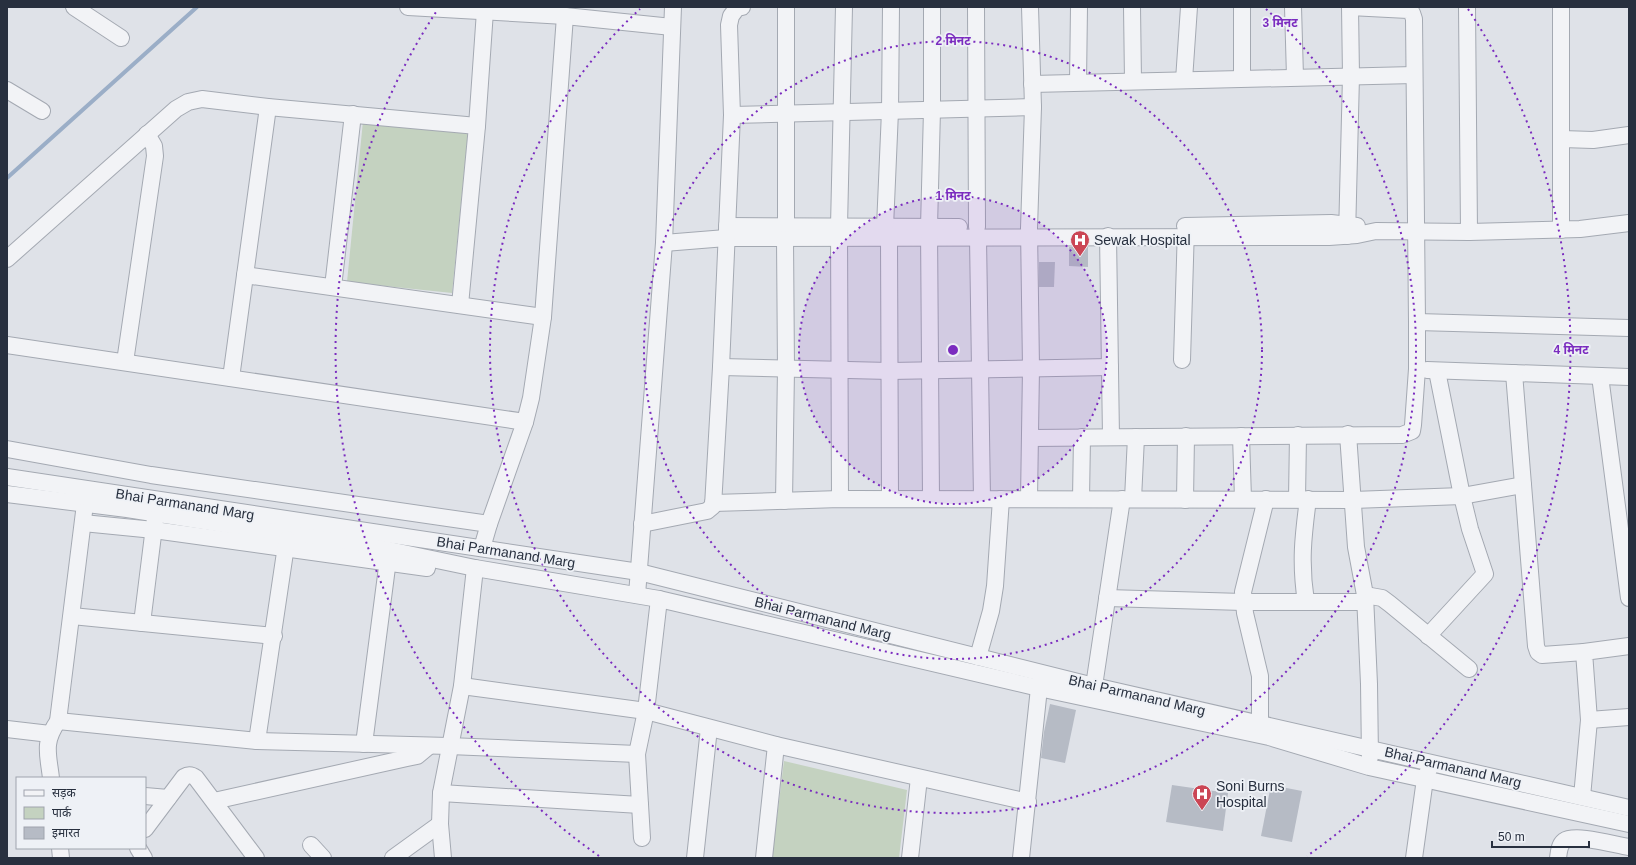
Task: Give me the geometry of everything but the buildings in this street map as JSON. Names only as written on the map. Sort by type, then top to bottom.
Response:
[{"type":"street","points":[[74,7],[121,38]]},
{"type":"street","points":[[408,7],[565,16],[672,28]]},
{"type":"street","points":[[637,595],[664,243],[673,7]]},
{"type":"street","points":[[642,524],[707,511],[711,509],[713,503],[721,367],[732,115],[729,26],[731,16],[737,8],[742,7]]},
{"type":"street","points":[[784,501],[786,369],[786,7]]},
{"type":"street","points":[[840,499],[841,370],[839,232],[844,7]]},
{"type":"street","points":[[890,499],[890,371],[887,232],[891,7]]},
{"type":"street","points":[[931,499],[932,371],[930,232],[932,7]]},
{"type":"street","points":[[976,7],[982,499]]},
{"type":"street","points":[[1029,498],[1031,368],[1030,232],[1033,107],[1030,7]]},
{"type":"street","points":[[1078,82],[1079,7]]},
{"type":"street","points":[[1132,7],[1133,81]]},
{"type":"street","points":[[1184,80],[1189,7]]},
{"type":"street","points":[[1242,7],[1242,78]]},
{"type":"street","points":[[1293,7],[1295,77]]},
{"type":"street","points":[[1030,438],[1348,434],[1402,435],[1412,431],[1417,369],[1417,322],[1414,19],[1412,13],[1408,10],[1350,7],[1351,76],[1347,230]]},
{"type":"street","points":[[1467,7],[1469,232]]},
{"type":"street","points":[[1561,7],[1561,230]]},
{"type":"street","points":[[460,305],[486,12]]},
{"type":"street","points":[[482,548],[525,422],[531,398],[543,318],[565,16]]},
{"type":"street","points":[[1032,84],[1414,74]]},
{"type":"street","points":[[7,90],[42,111]]},
{"type":"street","points":[[7,258],[176,109],[188,102],[202,99],[268,107],[477,126]]},
{"type":"street","points":[[231,378],[268,107]]},
{"type":"street","points":[[732,115],[1033,107]]},
{"type":"street","points":[[334,287],[353,114]]},
{"type":"street","points":[[125,362],[154,156],[154,146],[148,134]]},
{"type":"street","points":[[1562,139],[1592,140],[1629,135]]},
{"type":"street","points":[[664,243],[726,232],[1347,230],[1469,232],[1580,229],[1629,223]]},
{"type":"street","points":[[1030,232],[1108,236],[1138,231]]},
{"type":"street","points":[[1182,360],[1186,231]]},
{"type":"street","points":[[1108,236],[1111,437]]},
{"type":"street","points":[[245,275],[543,318]]},
{"type":"street","points":[[1417,322],[1629,328]]},
{"type":"street","points":[[7,345],[525,422]]},
{"type":"street","points":[[721,367],[890,371],[1110,367]]},
{"type":"street","points":[[1417,369],[1437,371],[1629,376]]},
{"type":"street","points":[[1428,636],[1485,574],[1470,529],[1462,496],[1437,371]]},
{"type":"street","points":[[1514,373],[1536,646],[1538,652],[1542,655],[1584,652],[1629,646]]},
{"type":"street","points":[[1600,376],[1629,598]]},
{"type":"street","points":[[1348,434],[1356,547],[1365,598],[1370,748],[1369,767]]},
{"type":"street","points":[[1298,435],[1303,499],[1301,560],[1302,579],[1306,602]]},
{"type":"street","points":[[1185,500],[1186,436]]},
{"type":"street","points":[[1242,436],[1243,498]]},
{"type":"street","points":[[1081,499],[1082,437]]},
{"type":"street","points":[[1094,686],[1107,598],[1127,499],[1136,437]]},
{"type":"street","points":[[7,449],[151,475],[489,524]]},
{"type":"street","name":"Bhai Parmanand Marg","points":[[7,477],[638,572],[978,657],[1041,681],[1094,686],[1629,808]]},
{"type":"street","points":[[713,503],[840,499],[1029,498],[1185,500],[1243,498],[1352,500],[1462,496],[1523,485]]},
{"type":"street","name":"Bhai Parmanand Marg","points":[[7,494],[84,503],[288,534],[388,556],[475,572],[659,599],[1041,681],[1269,737],[1369,767],[1629,824]]},
{"type":"street","points":[[978,657],[991,611],[995,586],[1001,499]]},
{"type":"street","points":[[1260,724],[1260,676],[1255,651],[1247,625],[1243,602],[1244,582],[1266,499]]},
{"type":"street","points":[[51,777],[48,746],[54,728],[72,616],[84,503]]},
{"type":"street","points":[[142,623],[156,514]]},
{"type":"street","points":[[83,523],[154,530],[286,550],[388,556],[364,744]]},
{"type":"street","points":[[257,741],[274,636],[288,534]]},
{"type":"street","points":[[444,858],[440,824],[441,793],[449,746],[462,686],[475,572]]},
{"type":"street","points":[[1107,598],[1243,602],[1306,602],[1382,598],[1469,669]]},
{"type":"street","points":[[642,838],[637,754],[646,712],[659,599]]},
{"type":"street","points":[[72,616],[274,636]]},
{"type":"street","points":[[1582,797],[1589,720],[1584,652]]},
{"type":"street","points":[[1021,858],[1041,681]]},
{"type":"street","points":[[462,686],[646,712],[776,746],[1028,802]]},
{"type":"street","points":[[1589,720],[1629,717]]},
{"type":"street","points":[[7,729],[54,728],[257,741],[449,746],[637,754]]},
{"type":"street","points":[[694,858],[709,728]]},
{"type":"street","points":[[214,801],[417,756],[428,746]]},
{"type":"street","points":[[764,858],[776,746]]},
{"type":"street","points":[[1414,858],[1425,779],[1432,762]]},
{"type":"street","points":[[146,828],[184,777],[187,775],[192,775],[214,801],[253,857]]},
{"type":"street","points":[[910,858],[919,778]]},
{"type":"street","points":[[441,793],[640,805]]},
{"type":"street","points":[[146,796],[168,798]]},
{"type":"street","points":[[1586,839],[1591,816]]},
{"type":"street","points":[[393,858],[440,824]]},
{"type":"street","points":[[1558,858],[1560,845],[1563,841],[1574,838],[1629,847]]},
{"type":"street","points":[[311,845],[323,858]]},
{"type":"street","points":[[139,849],[144,858]]},
{"type":"green space","points":[[363,121],[468,132],[452,293],[347,282]]},
{"type":"green space","points":[[784,761],[907,790],[899,858],[772,858]]},
{"type":"waterway","points":[[7,178],[197,7]]},
{"type":"place","name":"Sewak Hospital","points":[[1080,257]]},
{"type":"place","name":"Soni Burns Hospital","points":[[1202,811]]}]
